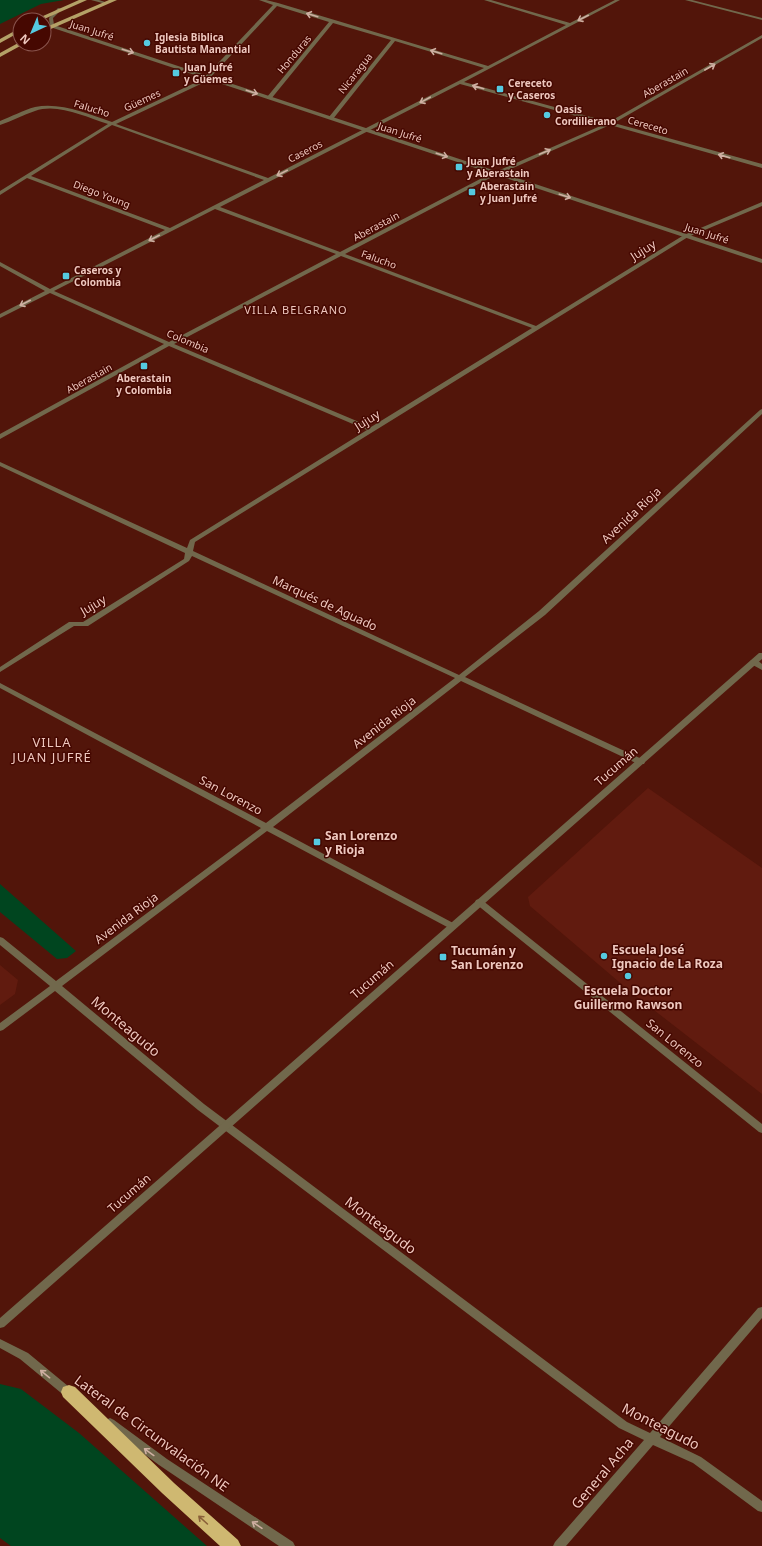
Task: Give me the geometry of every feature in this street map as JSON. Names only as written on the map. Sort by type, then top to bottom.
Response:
[{"type":"highway","points":[[69,1392],[168,1488],[232,1546]]},
{"type":"main road","points":[[52,13],[84,0]]},
{"type":"main road","points":[[52,26],[114,0]]},
{"type":"main road","points":[[0,41],[12,34]]},
{"type":"main road","points":[[0,55],[12,48]]},
{"type":"street","points":[[94,0],[106,3]]},
{"type":"street","points":[[261,0],[487,68]]},
{"type":"street","points":[[486,0],[571,24]]},
{"type":"street","points":[[507,0],[512,7]]},
{"type":"street","name":"Caseros","points":[[0,316],[215,208],[618,0]]},
{"type":"street","points":[[687,0],[762,18]]},
{"type":"street","name":"Güemes","points":[[0,193],[113,124],[208,78],[276,4]]},
{"type":"street","name":"Juan Jufré","points":[[52,16],[60,9]]},
{"type":"street","name":"Honduras","points":[[269,98],[332,21]]},
{"type":"street","name":"Juan Jufré","points":[[52,26],[762,261]]},
{"type":"street","name":"Aberastain","points":[[0,437],[169,344],[497,173],[610,124],[762,36]]},
{"type":"street","name":"Nicaragua","points":[[331,118],[393,40]]},
{"type":"street","name":"Cereceto","points":[[460,82],[762,166]]},
{"type":"street","name":"Falucho","points":[[0,123],[28,111],[44,108],[72,110],[269,180]]},
{"type":"street","name":"Diego Young","points":[[27,176],[170,230]]},
{"type":"street","name":"Jujuy","points":[[0,670],[72,624],[85,624],[188,560],[192,542],[686,236],[762,204]]},
{"type":"street","name":"Falucho","points":[[215,208],[537,328]]},
{"type":"street","name":"Colombia","points":[[0,264],[50,291],[169,344],[372,430]]},
{"type":"street","name":"Avenida Rioja","points":[[0,1028],[267,827],[542,613],[762,411]]},
{"type":"street","name":"Marqués de Aguado","points":[[0,464],[641,762]]},
{"type":"street","name":"Tucumán","points":[[0,1324],[762,655]]},
{"type":"street","points":[[754,662],[762,668]]},
{"type":"street","name":"San Lorenzo","points":[[0,685],[452,926]]},
{"type":"street","name":"San Lorenzo","points":[[479,902],[762,1128]]},
{"type":"street","name":"Monteagudo","points":[[0,940],[225,1125],[623,1425],[697,1460],[762,1507]]},
{"type":"street","name":"General Acha","points":[[559,1546],[762,1310]]},
{"type":"street","name":"Lateral de Circunvalación NE","points":[[0,1343],[24,1356],[69,1392],[163,1462],[289,1546]]},
{"type":"shaded area","points":[[648,788],[762,868],[762,1094],[632,993],[530,906],[528,897]]},
{"type":"shaded area","points":[[0,965],[18,980],[15,994],[0,1005]]},
{"type":"green space","points":[[0,0],[64,0],[41,4],[25,12],[12,12],[12,18],[0,24]]},
{"type":"green space","points":[[0,884],[76,951],[67,958],[57,959],[0,912]]},
{"type":"green space","points":[[0,1384],[21,1389],[79,1433],[207,1546],[11,1546],[0,1538]]},
{"type":"place","name":"Iglesia Biblica Bautista Manantial","points":[[147,43]]},
{"type":"place","name":"Juan Jufré y Güemes","points":[[176,73]]},
{"type":"place","name":"Cereceto y Caseros","points":[[500,89]]},
{"type":"place","name":"Oasis Cordillerano","points":[[547,115]]},
{"type":"place","name":"Juan Jufré y Aberastain","points":[[459,167]]},
{"type":"place","name":"Aberastain y Juan Jufré","points":[[472,192]]},
{"type":"place","name":"Caseros y Colombia","points":[[66,276]]},
{"type":"place","name":"Aberastain y Colombia","points":[[144,366]]},
{"type":"place","name":"San Lorenzo y Rioja","points":[[317,842]]},
{"type":"place","name":"Escuela José Ignacio de La Roza","points":[[604,956]]},
{"type":"place","name":"Tucumán y San Lorenzo","points":[[443,957]]},
{"type":"place","name":"Escuela Doctor Guillermo Rawson","points":[[628,976]]},
{"type":"district","name":"VILLA BELGRANO","points":[[296,309]]},
{"type":"district","name":"VILLA JUAN JUFRÉ","points":[[52,750]]}]
